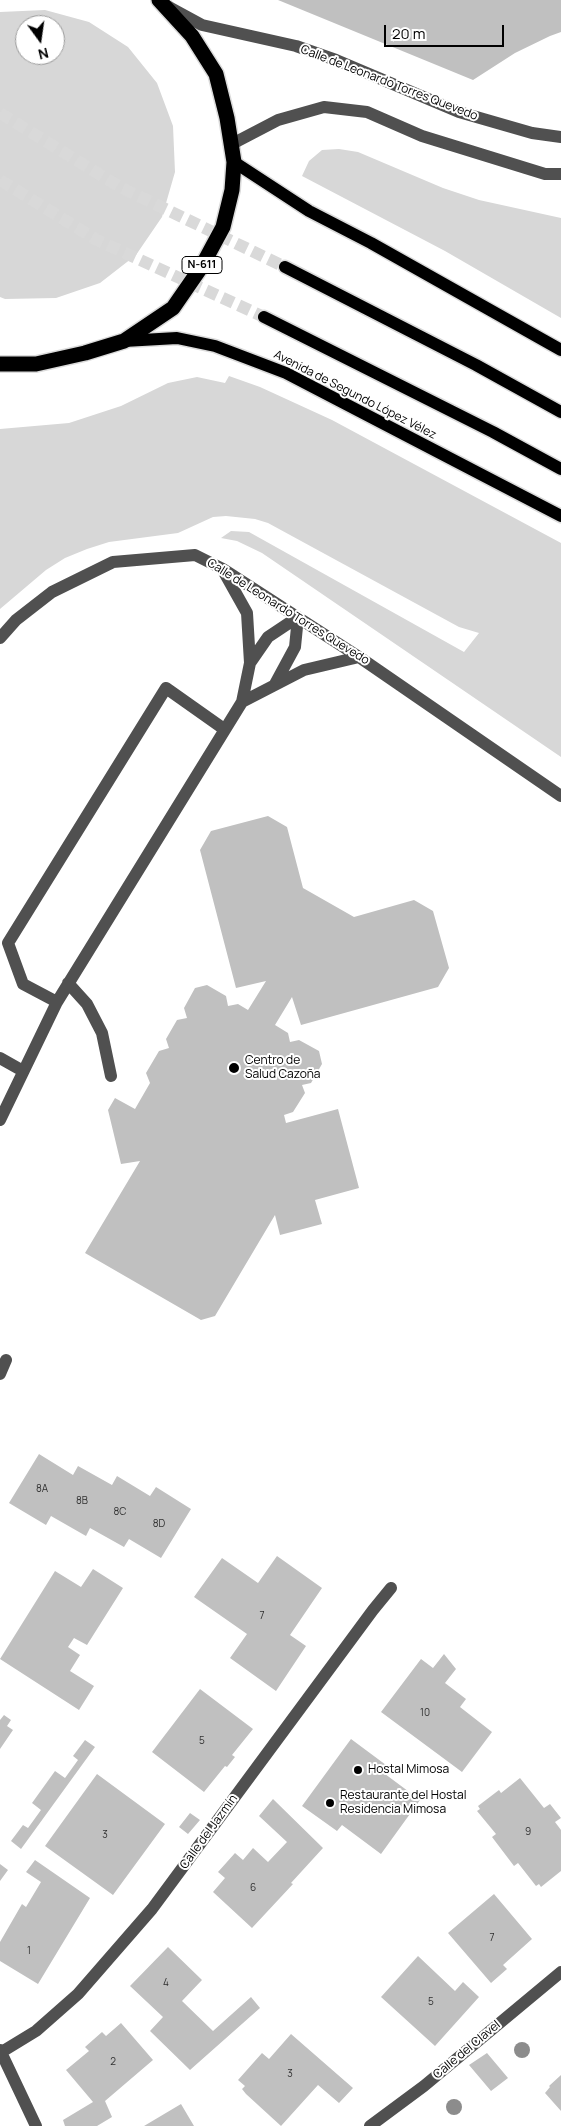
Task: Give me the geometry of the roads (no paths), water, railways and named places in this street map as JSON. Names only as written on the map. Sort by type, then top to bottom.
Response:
[{"type":"highway","name":"N-611","points":[[0,364],[36,364],[85,353],[124,341],[173,308],[202,266],[223,228],[232,190],[234,162],[232,144],[216,74],[192,36],[161,2]]},
{"type":"main road","points":[[234,162],[309,211],[371,243],[561,350]]},
{"type":"main road","points":[[285,267],[476,365],[561,412]]},
{"type":"main road","points":[[264,317],[484,427],[561,469]]},
{"type":"main road","name":"Avenida de Segundo López Vélez","points":[[124,341],[177,338],[215,346],[286,373],[561,516]]},
{"type":"street","name":"Calle de Leonardo Torres Quevedo","points":[[161,2],[202,25],[244,36],[296,46],[336,60],[459,112],[532,132],[561,137]]},
{"type":"street","points":[[232,144],[278,120],[324,107],[367,112],[422,136],[545,174],[561,174]]},
{"type":"street","name":"Calle de Leonardo Torres Quevedo","points":[[0,638],[16,620],[52,592],[113,562],[195,555],[223,569],[359,657],[561,796]]},
{"type":"street","points":[[0,1120],[68,983],[242,702],[250,663],[247,613],[223,569]]},
{"type":"street","points":[[250,663],[268,637],[298,617]]},
{"type":"street","points":[[275,684],[295,647],[298,617]]},
{"type":"street","points":[[242,702],[304,670],[359,657]]},
{"type":"street","points":[[57,1002],[23,984],[8,943],[166,688],[224,729]]},
{"type":"street","points":[[68,983],[86,1004],[102,1033],[111,1076]]},
{"type":"street","points":[[0,1058],[23,1071]]},
{"type":"street","points":[[0,1374],[6,1360]]},
{"type":"street","name":"Calle del Jazmín","points":[[1,2052],[36,2031],[78,1994],[152,1909],[391,1588]]},
{"type":"street","name":"Calle del Clavel","points":[[370,2126],[424,2086],[561,1972]]},
{"type":"street","points":[[1,2052],[36,2126]]},
{"type":"tunnel","points":[[0,113],[120,187],[285,267]]},
{"type":"tunnel","points":[[0,180],[97,240],[264,317]]},
{"type":"place","name":"Centro de Salud Cazoña","points":[[234,1068]]},
{"type":"place","name":"Hostal Mimosa","points":[[358,1770]]},
{"type":"place","name":"Restaurante del Hostal Residencia Mimosa","points":[[330,1803]]}]
